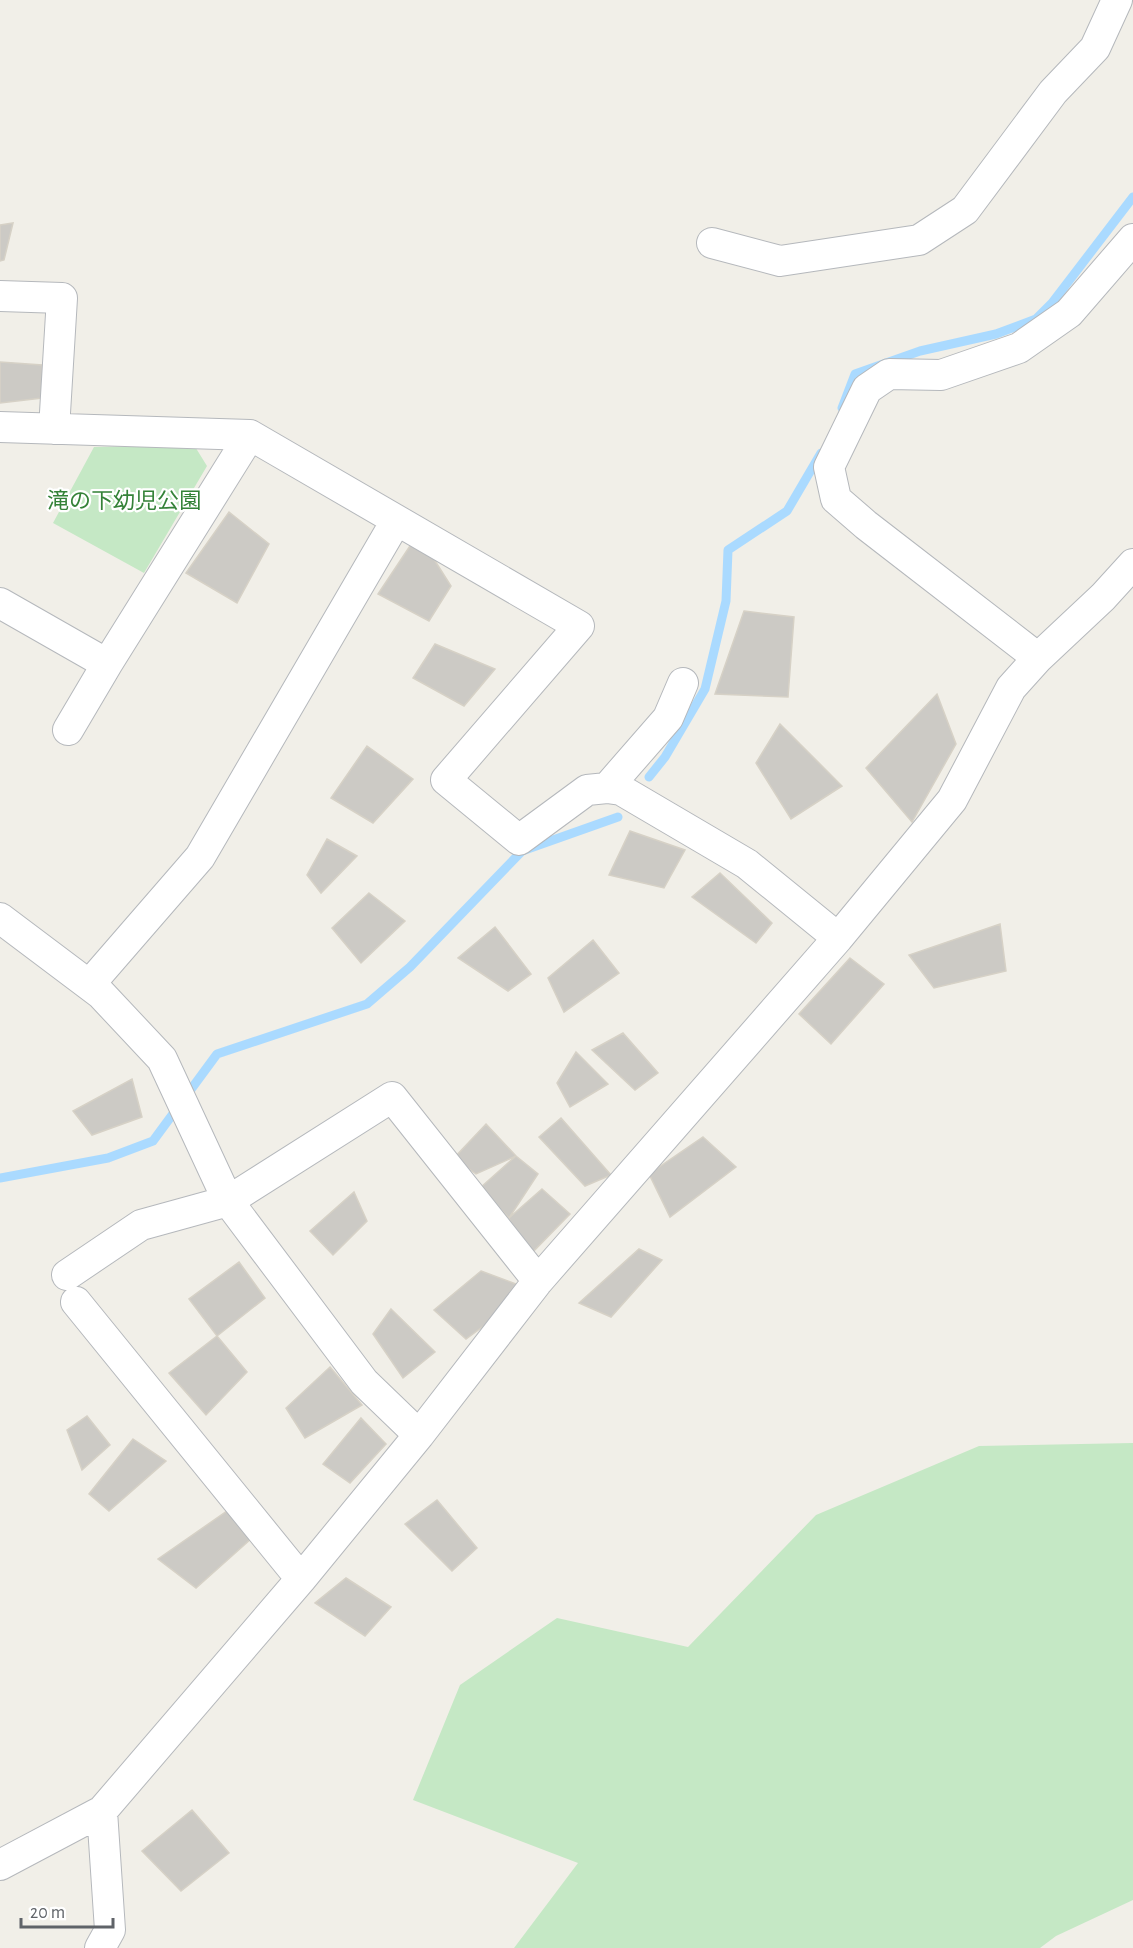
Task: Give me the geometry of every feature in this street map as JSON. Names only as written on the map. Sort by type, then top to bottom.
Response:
[{"type":"street","points":[[712,243],[780,261],[920,240],[965,210],[1053,92],[1095,48],[1117,0]]},
{"type":"street","points":[[1038,658],[866,525],[836,499],[829,467],[867,389],[889,374],[941,375],[1018,348],[1069,313],[1133,239]]},
{"type":"street","points":[[0,296],[62,298],[54,429]]},
{"type":"street","points":[[0,427],[250,435],[579,626],[446,780],[519,840],[586,790],[607,788],[621,790],[747,864],[838,939]]},
{"type":"street","points":[[68,730],[250,435]]},
{"type":"street","points":[[89,985],[200,857],[396,521]]},
{"type":"street","points":[[0,1865],[102,1811],[301,1580],[419,1436],[538,1281],[838,939],[952,800],[1011,688],[1133,564]]},
{"type":"street","points":[[0,603],[107,664]]},
{"type":"street","points":[[607,788],[668,718],[683,683]]},
{"type":"street","points":[[0,918],[101,994],[162,1059],[228,1201],[364,1382],[419,1436]]},
{"type":"street","points":[[301,1580],[72,1289],[141,1225],[228,1201],[392,1097],[538,1281]]},
{"type":"street","points":[[100,1948],[110,1930],[102,1811]]},
{"type":"green space","name":"滝の下幼児公園","points":[[194,445],[207,466],[144,573],[53,523],[94,447]]},
{"type":"green space","points":[[1133,1443],[1133,1900],[1056,1936],[1040,1948],[514,1948],[578,1863],[413,1800],[460,1685],[557,1618],[688,1647],[816,1515],[979,1446]]},
{"type":"building","points":[[13,223],[4,260],[0,261],[0,225]]},
{"type":"building","points":[[0,362],[42,365],[42,398],[0,403]]},
{"type":"building","points":[[229,512],[269,544],[237,603],[186,573]]},
{"type":"building","points":[[418,534],[451,586],[429,621],[378,594]]},
{"type":"building","points":[[744,611],[794,617],[788,697],[715,694]]},
{"type":"building","points":[[435,644],[495,669],[464,706],[413,678]]},
{"type":"building","points":[[937,694],[956,744],[912,822],[866,768]]},
{"type":"building","points":[[780,724],[842,786],[791,819],[756,763]]},
{"type":"building","points":[[367,746],[413,779],[373,823],[331,798]]},
{"type":"building","points":[[630,831],[685,850],[664,888],[609,875]]},
{"type":"building","points":[[327,839],[357,856],[321,893],[307,875]]},
{"type":"building","points":[[720,873],[772,923],[756,943],[692,897]]},
{"type":"building","points":[[369,893],[405,921],[361,963],[332,928]]},
{"type":"building","points":[[1000,924],[1006,971],[934,988],[909,955]]},
{"type":"building","points":[[495,927],[531,974],[508,991],[458,958]]},
{"type":"building","points":[[593,940],[619,973],[564,1012],[548,978]]},
{"type":"building","points":[[850,958],[884,984],[831,1044],[799,1014]]},
{"type":"building","points":[[623,1033],[658,1073],[635,1090],[592,1050]]},
{"type":"building","points":[[576,1052],[608,1084],[570,1107],[557,1083]]},
{"type":"building","points":[[132,1079],[142,1117],[92,1135],[73,1111]]},
{"type":"building","points":[[561,1118],[611,1175],[585,1186],[539,1137]]},
{"type":"building","points":[[486,1124],[516,1156],[476,1174],[454,1158]]},
{"type":"building","points":[[703,1137],[736,1167],[670,1217],[649,1174]]},
{"type":"building","points":[[516,1156],[538,1174],[509,1218],[480,1188]]},
{"type":"building","points":[[542,1189],[570,1214],[523,1262],[509,1218]]},
{"type":"building","points":[[354,1192],[367,1221],[333,1255],[310,1231]]},
{"type":"building","points":[[639,1249],[662,1260],[611,1317],[579,1303]]},
{"type":"building","points":[[239,1262],[265,1298],[217,1336],[189,1299]]},
{"type":"building","points":[[481,1271],[532,1290],[466,1339],[434,1310]]},
{"type":"building","points":[[391,1309],[435,1352],[403,1378],[373,1334]]},
{"type":"building","points":[[217,1336],[247,1372],[206,1415],[169,1373]]},
{"type":"building","points":[[330,1367],[362,1405],[305,1438],[286,1408]]},
{"type":"building","points":[[87,1416],[110,1445],[82,1470],[67,1430]]},
{"type":"building","points":[[361,1418],[386,1444],[350,1483],[323,1464]]},
{"type":"building","points":[[133,1439],[166,1461],[109,1511],[89,1494]]},
{"type":"building","points":[[437,1500],[477,1548],[452,1571],[405,1524]]},
{"type":"building","points":[[227,1511],[252,1538],[196,1588],[158,1559]]},
{"type":"building","points":[[346,1578],[391,1607],[365,1636],[315,1603]]},
{"type":"building","points":[[192,1810],[229,1853],[181,1891],[142,1851]]},
{"type":"waterway","points":[[842,408],[855,374],[920,351],[996,334],[1036,319],[1052,303],[1133,197]]},
{"type":"waterway","points":[[649,777],[665,757],[705,689],[726,601],[728,550],[787,511],[821,453]]},
{"type":"waterway","points":[[0,1178],[108,1158],[153,1141],[217,1054],[367,1004],[410,967],[522,851],[618,817]]}]
